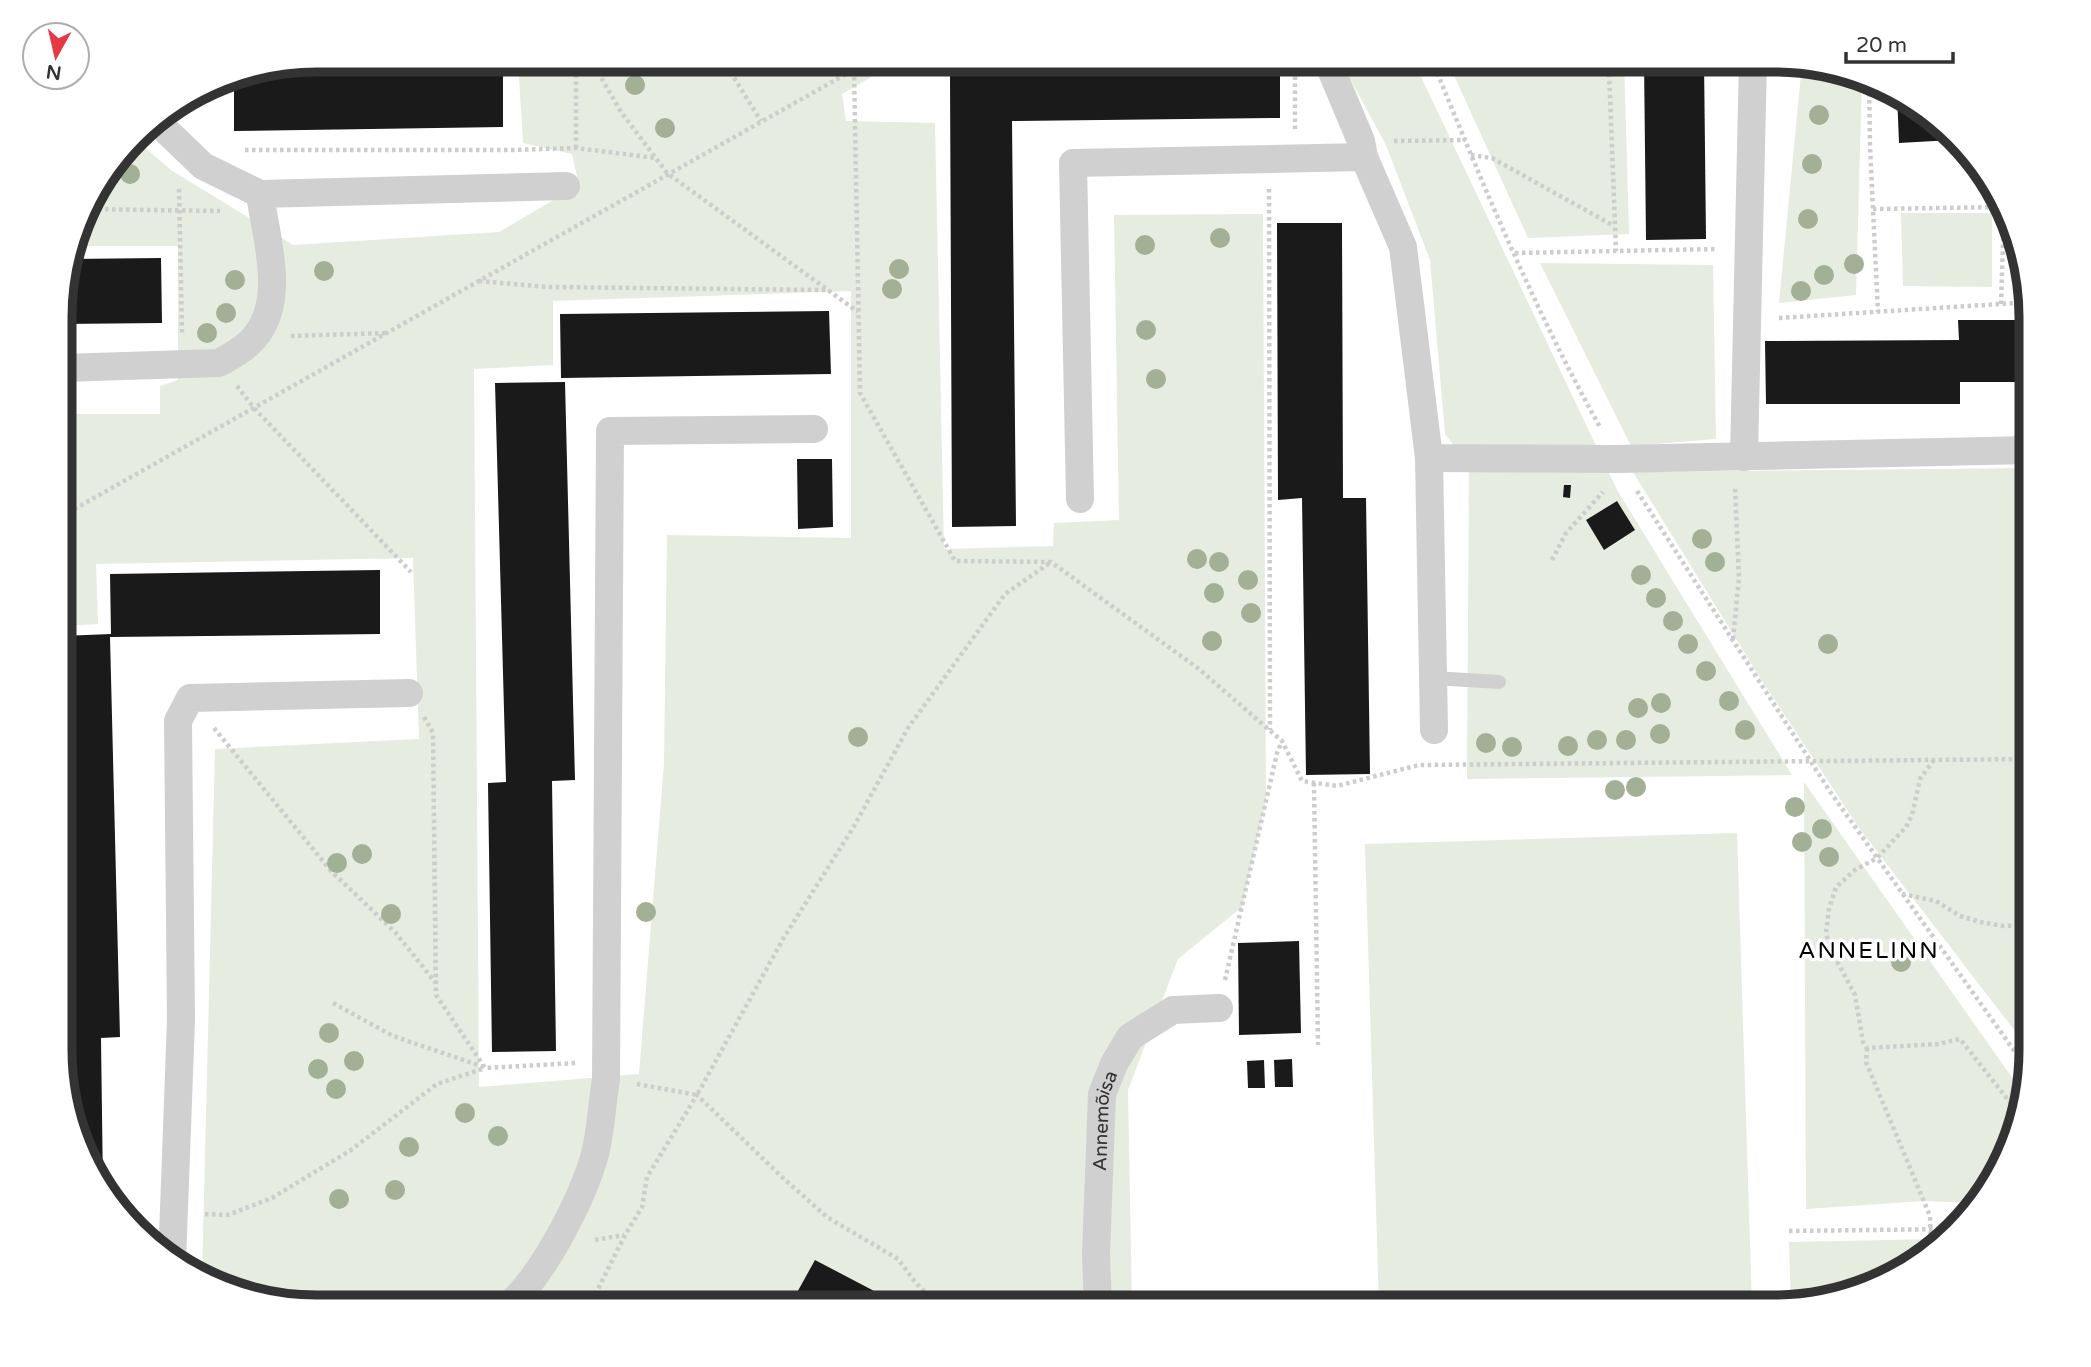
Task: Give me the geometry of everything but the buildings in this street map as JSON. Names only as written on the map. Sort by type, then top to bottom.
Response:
[{"type":"street","points":[[1332,72],[1361,141],[1364,157],[1404,247],[1429,458],[1434,730]]},
{"type":"street","points":[[1739,456],[1747,320],[1753,72]]},
{"type":"street","points":[[162,127],[203,166],[261,203],[566,186]]},
{"type":"street","points":[[1080,499],[1073,163],[1364,157]]},
{"type":"street","points":[[72,368],[219,363],[239,351],[255,337],[266,319],[271,303],[272,275],[261,203]]},
{"type":"street","points":[[517,1295],[545,1262],[572,1211],[595,1154],[606,1070],[610,431],[814,429]]},
{"type":"street","points":[[1429,458],[1618,459],[2019,450]]},
{"type":"street","points":[[173,1249],[181,1020],[178,721],[190,698],[410,693]]},
{"type":"street","name":"Annemõisa","points":[[1098,1295],[1096,1254],[1102,1094],[1114,1064],[1130,1037],[1173,1010],[1219,1008]]},
{"type":"lane","points":[[1433,678],[1499,682]]},
{"type":"path","points":[[576,148],[576,75],[579,72]]},
{"type":"path","points":[[597,72],[621,112],[667,173],[859,313]]},
{"type":"path","points":[[730,72],[761,121]]},
{"type":"path","points":[[72,510],[850,72]]},
{"type":"path","points":[[854,72],[860,393],[956,561],[1052,562],[1199,669],[1282,741],[1302,781],[1337,786],[1419,765],[2019,759]]},
{"type":"path","points":[[1270,731],[1282,158],[1293,72]]},
{"type":"path","points":[[1437,72],[1514,253],[1572,377],[1618,459],[1810,761],[2019,1058]]},
{"type":"path","points":[[1609,72],[1616,251]]},
{"type":"path","points":[[1869,91],[1878,312]]},
{"type":"path","points":[[180,144],[178,210],[183,365]]},
{"type":"path","points":[[232,150],[576,148],[656,158]]},
{"type":"path","points":[[1471,155],[1492,158],[1504,164],[1615,227]]},
{"type":"path","points":[[96,209],[178,210],[261,203]]},
{"type":"path","points":[[1873,209],[1994,209]]},
{"type":"path","points":[[2001,304],[2003,228]]},
{"type":"path","points":[[1514,253],[1749,248]]},
{"type":"path","points":[[479,281],[547,287],[828,290]]},
{"type":"path","points":[[1747,320],[2019,303]]},
{"type":"path","points":[[255,337],[389,332]]},
{"type":"path","points":[[219,363],[254,408],[411,572]]},
{"type":"path","points":[[1733,640],[1739,578],[1739,456]]},
{"type":"path","points":[[1552,560],[1566,533],[1606,487]]},
{"type":"path","points":[[595,1295],[642,1207],[647,1177],[697,1094],[783,939],[853,828],[908,728],[1005,594],[1052,562]]},
{"type":"path","points":[[410,693],[433,733],[436,995],[485,1068]]},
{"type":"path","points":[[190,698],[331,871],[395,932],[435,983]]},
{"type":"path","points":[[1219,1008],[1277,752],[1282,741]]},
{"type":"path","points":[[1931,1240],[1930,1216],[1866,1062],[1867,1048],[1860,1030],[1855,995],[1830,948],[1826,933],[1829,909],[1836,887],[1855,870],[1877,858],[1906,827],[1912,815],[1920,779],[1935,760]]},
{"type":"path","points":[[1314,783],[1318,1045]]},
{"type":"path","points":[[1902,894],[1936,901],[1960,916],[1980,922],[2019,925]]},
{"type":"path","points":[[333,1003],[393,1036],[485,1068],[606,1070],[697,1094],[783,1178],[828,1217],[898,1259],[928,1295]]},
{"type":"path","points":[[1867,1048],[1961,1040],[2013,1106]]},
{"type":"path","points":[[174,1212],[228,1215],[272,1198],[351,1150],[437,1084],[485,1068]]},
{"type":"path","points":[[1789,1231],[1942,1229]]},
{"type":"shaded area","points":[[519,72],[880,72],[842,94],[846,121],[935,123],[944,549],[1053,546],[1054,523],[1119,520],[1114,215],[1263,214],[1266,800],[1242,907],[1178,959],[1128,1090],[1132,1295],[316,1295],[253,1287],[202,1267],[215,749],[419,739],[413,558],[96,564],[98,624],[72,625],[72,414],[160,414],[160,386],[178,380],[178,246],[82,246],[97,208],[122,167],[142,145],[171,170],[293,245],[499,232],[579,185],[572,154],[523,143]],"holes":[[[851,291],[851,538],[667,535],[664,763],[639,1074],[479,1087],[474,369],[553,365],[553,301]]]},
{"type":"shaded area","points":[[1346,72],[1419,72],[1617,490],[1792,775],[1467,779],[1469,464],[1445,434],[1430,260],[1386,145]]},
{"type":"shaded area","points":[[1452,72],[1624,72],[1629,234],[1528,238]]},
{"type":"shaded area","points":[[1801,74],[1838,80],[1862,88],[1856,295],[1779,303]]},
{"type":"shaded area","points":[[1901,213],[1992,213],[1992,287],[1903,286]]},
{"type":"shaded area","points":[[1540,263],[1713,265],[1716,439],[1631,446]]},
{"type":"shaded area","points":[[2019,468],[2019,1036],[1859,828],[1757,673],[1633,472]]},
{"type":"shaded area","points":[[1804,782],[2017,1084],[2006,1129],[1994,1159],[1966,1203],[1923,1201],[1806,1209]]},
{"type":"shaded area","points":[[1737,833],[1752,1295],[1379,1295],[1365,844]]},
{"type":"shaded area","points":[[1931,1239],[1868,1277],[1822,1291],[1791,1295],[1789,1242]]},
{"type":"district","name":"ANNELINN","points":[[1869,950]]}]
